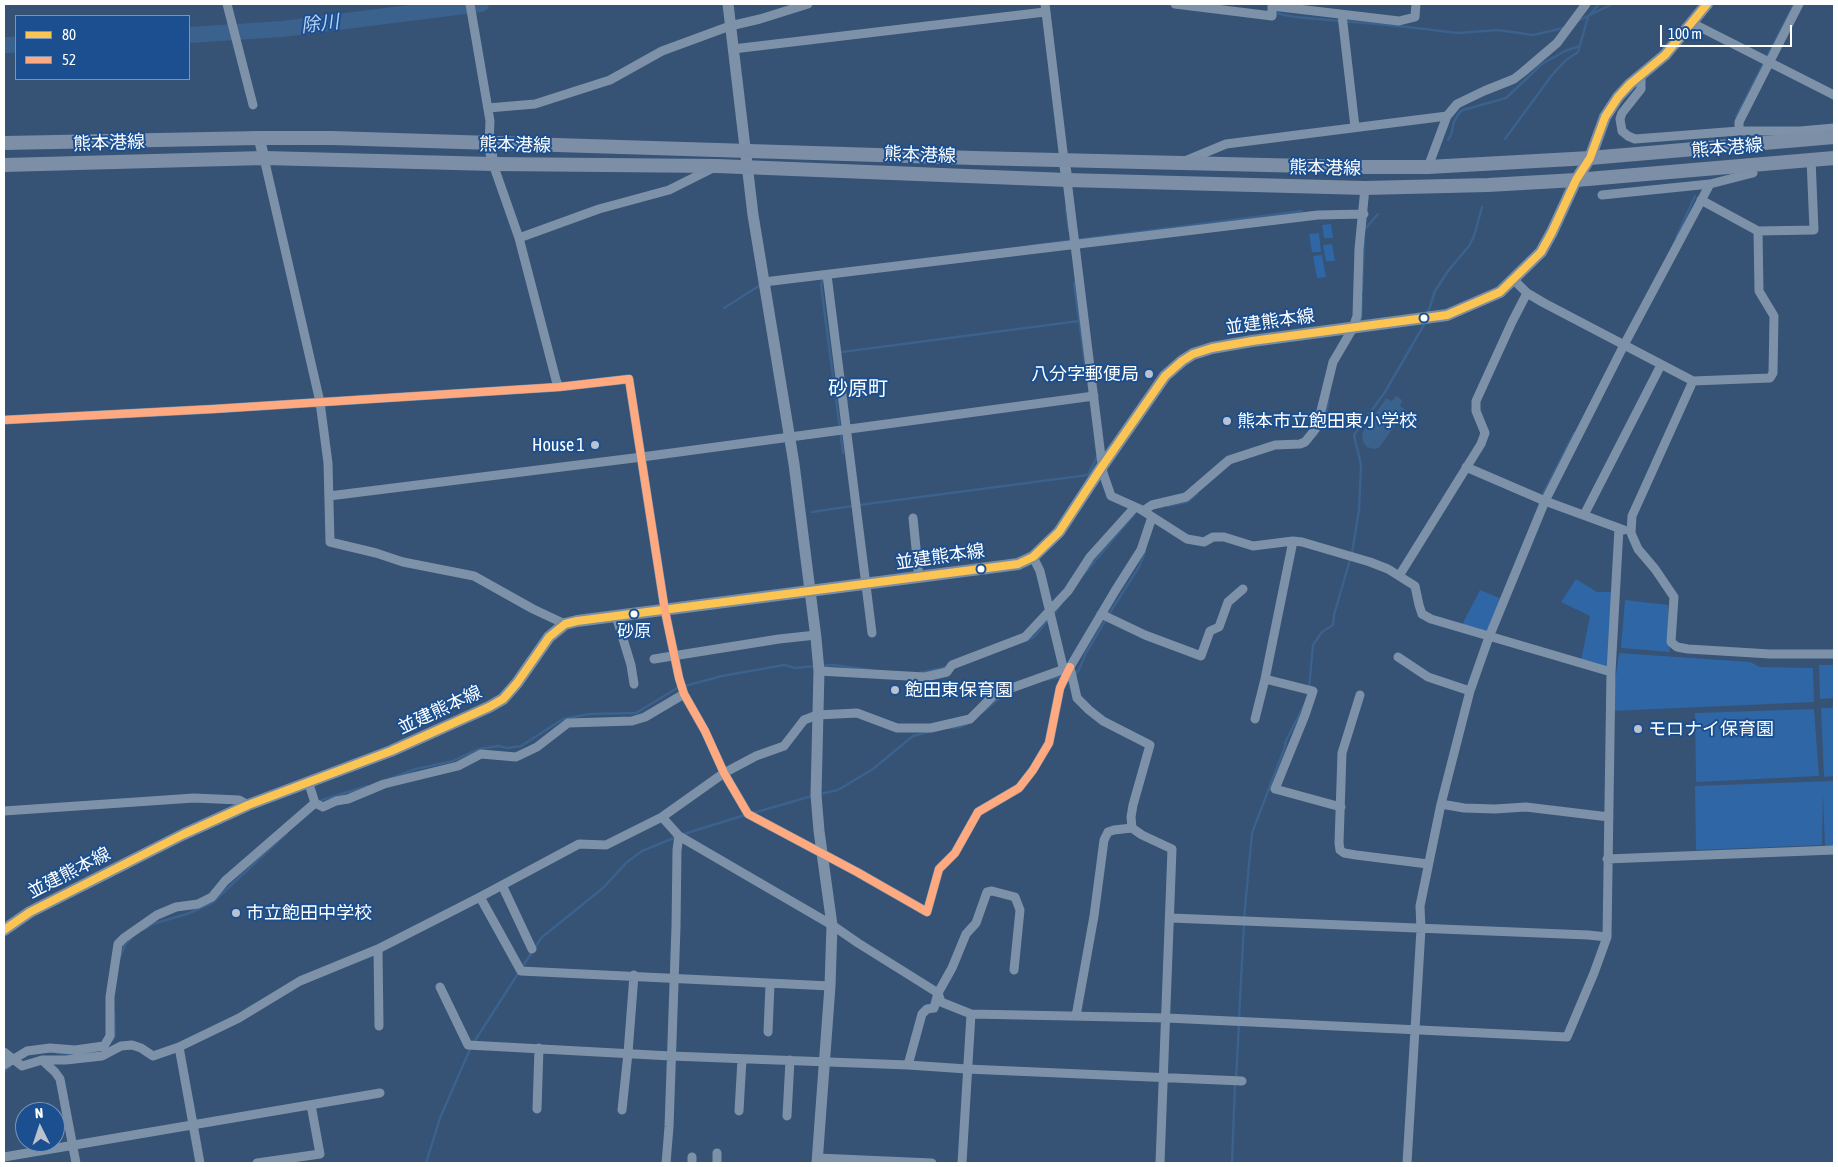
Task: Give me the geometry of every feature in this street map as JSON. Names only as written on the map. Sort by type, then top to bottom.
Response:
[{"type":"main road","name":"並建熊本線","points":[[4,930],[30,912],[184,834],[248,805],[308,784],[391,751],[489,707],[503,699],[517,683],[549,637],[565,624],[1018,564],[1033,557],[1059,532],[1165,376],[1193,354],[1212,348],[1252,341],[1447,315],[1481,302],[1500,292],[1540,252],[1552,232],[1576,180],[1590,158],[1605,116],[1618,97],[1665,55],[1707,4]]},
{"type":"main road","name":"熊本港線","points":[[4,143],[259,138],[489,142],[1181,163],[1428,167],[1590,158],[1834,137]]},
{"type":"main road","name":"熊本港線","points":[[4,166],[264,158],[493,164],[717,166],[1067,180],[1366,188],[1488,185],[1576,180],[1834,158]]},
{"type":"street","points":[[227,4],[253,105]]},
{"type":"street","points":[[470,4],[490,121],[489,142],[493,164],[519,238],[556,380],[560,387]]},
{"type":"street","points":[[728,4],[746,167],[789,437],[811,592],[819,671],[815,781],[819,831],[832,925],[830,986],[817,1160],[932,1163]]},
{"type":"street","points":[[488,108],[535,104],[610,80],[662,51],[730,26],[808,4]]},
{"type":"street","points":[[1175,4],[1272,16],[1272,6],[1399,21],[1415,17],[1416,4]]},
{"type":"street","points":[[1428,167],[1447,116],[1457,104],[1514,79],[1557,43],[1586,4]]},
{"type":"street","points":[[1739,131],[1739,122],[1799,4]]},
{"type":"street","points":[[733,49],[1045,8],[1103,465],[1106,485],[1111,496],[1139,509],[1187,539],[1204,542],[1213,537],[1224,537],[1253,546],[1293,541],[1302,542],[1370,562],[1415,586],[1422,614],[1431,619],[1611,672]]},
{"type":"street","points":[[1342,15],[1355,127]]},
{"type":"street","points":[[1692,24],[1834,96]]},
{"type":"street","points":[[1641,76],[1641,89],[1622,113],[1620,119],[1622,131],[1635,139],[1739,131],[1800,131],[1834,128]]},
{"type":"street","points":[[1181,163],[1226,144],[1447,116]]},
{"type":"street","points":[[259,138],[320,402],[328,463],[330,542],[376,553],[403,562],[474,576],[533,609],[565,624]]},
{"type":"street","points":[[1701,200],[1758,231],[1814,230],[1811,160]]},
{"type":"street","points":[[519,238],[599,209],[669,190],[717,166]]},
{"type":"street","points":[[1602,195],[1710,184],[1753,173]]},
{"type":"street","points":[[1407,1163],[1416,1030],[1421,929],[1420,906],[1441,804],[1470,691],[1489,637],[1545,501],[1624,345],[1710,184]]},
{"type":"street","points":[[819,671],[925,677],[947,672],[952,665],[1025,637],[1068,591],[1090,557],[1139,509],[1152,504],[1186,497],[1229,460],[1274,445],[1300,444],[1305,442],[1317,427],[1333,362],[1353,328],[1357,316],[1359,249],[1366,188]]},
{"type":"street","points":[[764,282],[1318,215],[1364,214]]},
{"type":"street","points":[[1514,280],[1527,293],[1544,304],[1693,381],[1770,378],[1773,373],[1774,316],[1759,291],[1758,231]]},
{"type":"street","points":[[827,275],[872,633]]},
{"type":"street","points":[[1399,576],[1481,444],[1485,433],[1476,411],[1476,401],[1527,293]]},
{"type":"street","points":[[1584,515],[1661,365]]},
{"type":"street","points":[[4,420],[560,387],[630,379],[665,611],[684,694],[705,731],[724,773],[748,814],[928,912],[939,870],[955,853],[978,812],[1018,788],[1033,770],[1049,743],[1060,688],[1067,669],[1141,550],[1152,517]]},
{"type":"street","points":[[1693,381],[1632,516],[1631,533],[1638,549],[1655,569],[1674,597],[1671,642],[1677,647],[1770,654],[1834,654]]},
{"type":"street","points":[[329,496],[642,457],[1094,396]]},
{"type":"street","points":[[1466,467],[1545,501],[1631,533]]},
{"type":"street","points":[[913,518],[919,578]]},
{"type":"street","points":[[662,817],[679,836],[832,925],[865,948],[938,992],[941,1002],[971,1014],[1167,1018],[1567,1037],[1607,937],[1611,672],[1619,528]]},
{"type":"street","points":[[1255,719],[1293,541]]},
{"type":"street","points":[[1033,557],[1040,571],[1050,612],[1077,698],[1103,721],[1150,745],[1133,805],[1132,828]]},
{"type":"street","points":[[1101,614],[1145,635],[1201,656],[1210,631],[1219,627],[1228,602],[1243,589]]},
{"type":"street","points":[[616,616],[631,665],[634,684]]},
{"type":"street","points":[[654,659],[779,639],[816,636]]},
{"type":"street","points":[[1398,657],[1428,677],[1470,691]]},
{"type":"street","points":[[4,1052],[22,1066],[42,1060],[66,1060],[102,1056],[120,1046],[132,1045],[154,1056],[179,1047],[239,1018],[300,980],[378,949],[480,898],[579,844],[606,845],[662,817],[724,773],[756,756],[784,746],[804,720],[817,715],[857,713],[896,728],[931,728],[970,720],[995,694],[1067,669]]},
{"type":"street","points":[[1265,678],[1313,691],[1275,789],[1341,807]]},
{"type":"street","points":[[315,804],[323,807],[384,784],[458,766],[481,754],[516,757],[537,747],[568,723],[632,720],[645,717],[684,694]]},
{"type":"street","points":[[1360,695],[1342,753],[1340,850],[1344,853],[1428,864]]},
{"type":"street","points":[[308,784],[315,804]]},
{"type":"street","points":[[4,811],[194,798],[239,800],[248,805]]},
{"type":"street","points":[[4,1065],[27,1051],[36,1049],[75,1050],[104,1046],[110,1036],[110,997],[118,944],[157,915],[176,907],[198,904],[212,897],[225,881],[315,804]]},
{"type":"street","points":[[1441,804],[1464,808],[1526,807],[1609,816]]},
{"type":"street","points":[[1076,1016],[1094,916],[1104,840],[1108,832],[1132,828],[1142,835],[1172,849],[1171,918],[1160,1163]]},
{"type":"street","points":[[666,1163],[669,1127],[676,850],[679,836]]},
{"type":"street","points":[[1607,859],[1834,850]]},
{"type":"street","points":[[502,886],[532,949]]},
{"type":"street","points":[[908,1065],[922,1014],[927,1008],[934,1008],[938,992],[952,968],[966,934],[976,923],[987,892],[992,891],[1015,897],[1020,910],[1014,970]]},
{"type":"street","points":[[480,898],[521,971],[830,986]]},
{"type":"street","points":[[1171,918],[1588,934],[1607,937]]},
{"type":"street","points":[[378,949],[379,1026]]},
{"type":"street","points":[[622,1110],[634,976]]},
{"type":"street","points":[[768,1032],[770,984]]},
{"type":"street","points":[[440,987],[468,1045],[671,1056],[1242,1080]]},
{"type":"street","points":[[962,1163],[971,1014]]},
{"type":"street","points":[[179,1047],[200,1163]]},
{"type":"street","points":[[537,1109],[539,1048]]},
{"type":"street","points":[[739,1111],[742,1059]]},
{"type":"street","points":[[42,1060],[60,1079],[76,1163]]},
{"type":"street","points":[[787,1116],[790,1060]]},
{"type":"street","points":[[4,1157],[380,1093]]},
{"type":"street","points":[[257,1163],[320,1154],[311,1105]]},
{"type":"street","points":[[717,1154],[717,1163]]},
{"type":"shaded area","points":[[1331,224],[1333,238],[1324,238],[1322,225]]},
{"type":"shaded area","points":[[1319,233],[1321,252],[1312,252],[1309,234]]},
{"type":"shaded area","points":[[1332,244],[1335,261],[1326,261],[1323,245]]},
{"type":"shaded area","points":[[1322,255],[1326,277],[1317,278],[1313,256]]},
{"type":"shaded area","points":[[1396,396],[1402,400],[1400,406],[1406,410],[1379,448],[1367,447],[1363,442],[1362,433],[1386,398],[1392,401]]},
{"type":"shaded area","points":[[1576,579],[1597,592],[1612,592],[1609,668],[1581,660],[1590,616],[1561,602]]},
{"type":"shaded area","points":[[1480,590],[1502,599],[1487,634],[1462,625]]},
{"type":"shaded area","points":[[1625,600],[1668,605],[1670,652],[1621,648]]},
{"type":"shaded area","points":[[1619,653],[1750,662],[1760,667],[1813,668],[1814,702],[1611,711]]},
{"type":"shaded area","points":[[1819,665],[1834,665],[1834,698],[1820,699]]},
{"type":"shaded area","points":[[1821,708],[1834,708],[1834,776],[1824,777]]},
{"type":"shaded area","points":[[1814,709],[1819,776],[1696,782],[1695,713]]},
{"type":"shaded area","points":[[1834,781],[1834,847],[1825,847],[1823,795],[1822,845],[1696,850],[1695,786]]},
{"type":"waterway","name":"除川","points":[[190,35],[282,29],[481,4]]},
{"type":"waterway","points":[[1210,4],[1222,5]]},
{"type":"waterway","points":[[1505,139],[1552,75],[1566,60],[1578,52],[1588,17],[1599,4]]},
{"type":"waterway","points":[[1576,22],[1612,4]]},
{"type":"waterway","points":[[1736,117],[1794,4]]},
{"type":"waterway","points":[[1275,13],[1295,17],[1458,33],[1498,30],[1533,35],[1564,28]]},
{"type":"waterway","name":"除川","points":[[4,45],[15,45]]},
{"type":"waterway","points":[[1448,140],[1454,122],[1463,110],[1506,98],[1542,64],[1565,51],[1580,46]]},
{"type":"waterway","points":[[1676,238],[1695,196]]},
{"type":"waterway","points":[[1428,313],[1435,291],[1448,271],[1469,246],[1474,236],[1482,207]]},
{"type":"waterway","points":[[1066,208],[1069,231]]},
{"type":"waterway","points":[[1029,246],[1302,211]]},
{"type":"waterway","points":[[1365,229],[1378,214]]},
{"type":"waterway","points":[[1362,292],[1364,240]]},
{"type":"waterway","points":[[823,276],[821,285],[843,453]]},
{"type":"waterway","points":[[1076,281],[1074,284],[1086,370]]},
{"type":"waterway","points":[[724,308],[762,284]]},
{"type":"waterway","points":[[1361,321],[1362,297]]},
{"type":"waterway","points":[[842,352],[1079,321]]},
{"type":"waterway","points":[[1309,689],[1313,645],[1322,632],[1333,625],[1334,615],[1352,553],[1359,510],[1361,465],[1354,435],[1385,392],[1425,323]]},
{"type":"waterway","points":[[1321,424],[1326,417],[1329,394]]},
{"type":"waterway","points":[[1543,494],[1574,433]]},
{"type":"waterway","points":[[1309,443],[1317,434]]},
{"type":"waterway","points":[[859,505],[1088,475],[1097,457]]},
{"type":"waterway","points":[[1168,506],[1187,502],[1197,494]]},
{"type":"waterway","points":[[812,512],[853,506]]},
{"type":"waterway","points":[[1084,574],[1137,511]]},
{"type":"waterway","points":[[1109,614],[1139,567],[1145,552]]},
{"type":"waterway","points":[[1054,614],[1061,604]]},
{"type":"waterway","points":[[1074,673],[1078,672],[1086,653],[1106,619]]},
{"type":"waterway","points":[[1027,640],[1034,637],[1048,620]]},
{"type":"waterway","points":[[685,686],[722,676],[784,665],[795,668],[816,666]]},
{"type":"waterway","points":[[822,666],[834,665],[871,670]]},
{"type":"waterway","points":[[919,673],[947,667]]},
{"type":"waterway","points":[[1045,680],[1064,676]]},
{"type":"waterway","points":[[389,779],[416,769],[453,761],[479,749],[498,746],[508,748],[521,746],[563,719],[590,714],[636,713],[679,687]]},
{"type":"waterway","points":[[983,712],[1009,693]]},
{"type":"waterway","points":[[1244,919],[1252,833],[1285,743],[1306,701]]},
{"type":"waterway","points":[[948,728],[961,727],[967,724]]},
{"type":"waterway","points":[[820,794],[838,790],[873,769],[913,736],[928,732]]},
{"type":"waterway","points":[[319,803],[322,800],[367,786]]},
{"type":"waterway","points":[[753,813],[812,796]]},
{"type":"waterway","points":[[681,835],[745,815]]},
{"type":"waterway","points":[[143,930],[153,924],[187,914],[212,903],[287,833]]},
{"type":"waterway","points":[[535,948],[541,938],[603,888],[627,862],[642,851],[676,837]]},
{"type":"waterway","points":[[1239,1018],[1244,924]]},
{"type":"waterway","points":[[120,957],[125,945],[131,938]]},
{"type":"waterway","points":[[474,1042],[532,952]]},
{"type":"waterway","points":[[108,1046],[115,1036],[114,1012]]},
{"type":"waterway","points":[[1236,1078],[1239,1024]]},
{"type":"waterway","points":[[426,1163],[440,1118],[471,1047]]},
{"type":"waterway","points":[[57,1053],[75,1055],[91,1052]]},
{"type":"waterway","points":[[4,1072],[10,1066]]},
{"type":"waterway","points":[[1232,1163],[1235,1084]]},
{"type":"transit line","name":"80","points":[[4,930],[30,912],[184,834],[248,805],[391,751],[489,707],[503,699],[517,683],[549,637],[565,624],[1018,564],[1033,557],[1059,532],[1165,376],[1193,354],[1212,348],[1252,341],[1447,315],[1500,292],[1541,252],[1576,180],[1590,158],[1605,117],[1618,97],[1630,84],[1665,55],[1707,4]]},
{"type":"transit line","name":"52","points":[[4,420],[559,387],[629,379],[665,611],[679,678],[684,694],[705,731],[724,773],[748,814],[927,912],[939,869],[955,853],[978,812],[1019,788],[1033,770],[1049,743],[1060,688],[1070,667]]},
{"type":"place","name":"八分字郵便局","points":[[1149,374]]},
{"type":"place","name":"熊本市立飽田東小学校","points":[[1227,421]]},
{"type":"place","name":"House 1","points":[[595,445]]},
{"type":"place","name":"砂原","points":[[634,614]]},
{"type":"place","name":"飽田東保育園","points":[[895,690]]},
{"type":"place","name":"モロナイ保育園","points":[[1638,729]]},
{"type":"place","name":"市立飽田中学校","points":[[236,913]]},
{"type":"district","name":"砂原町","points":[[858,389]]}]
